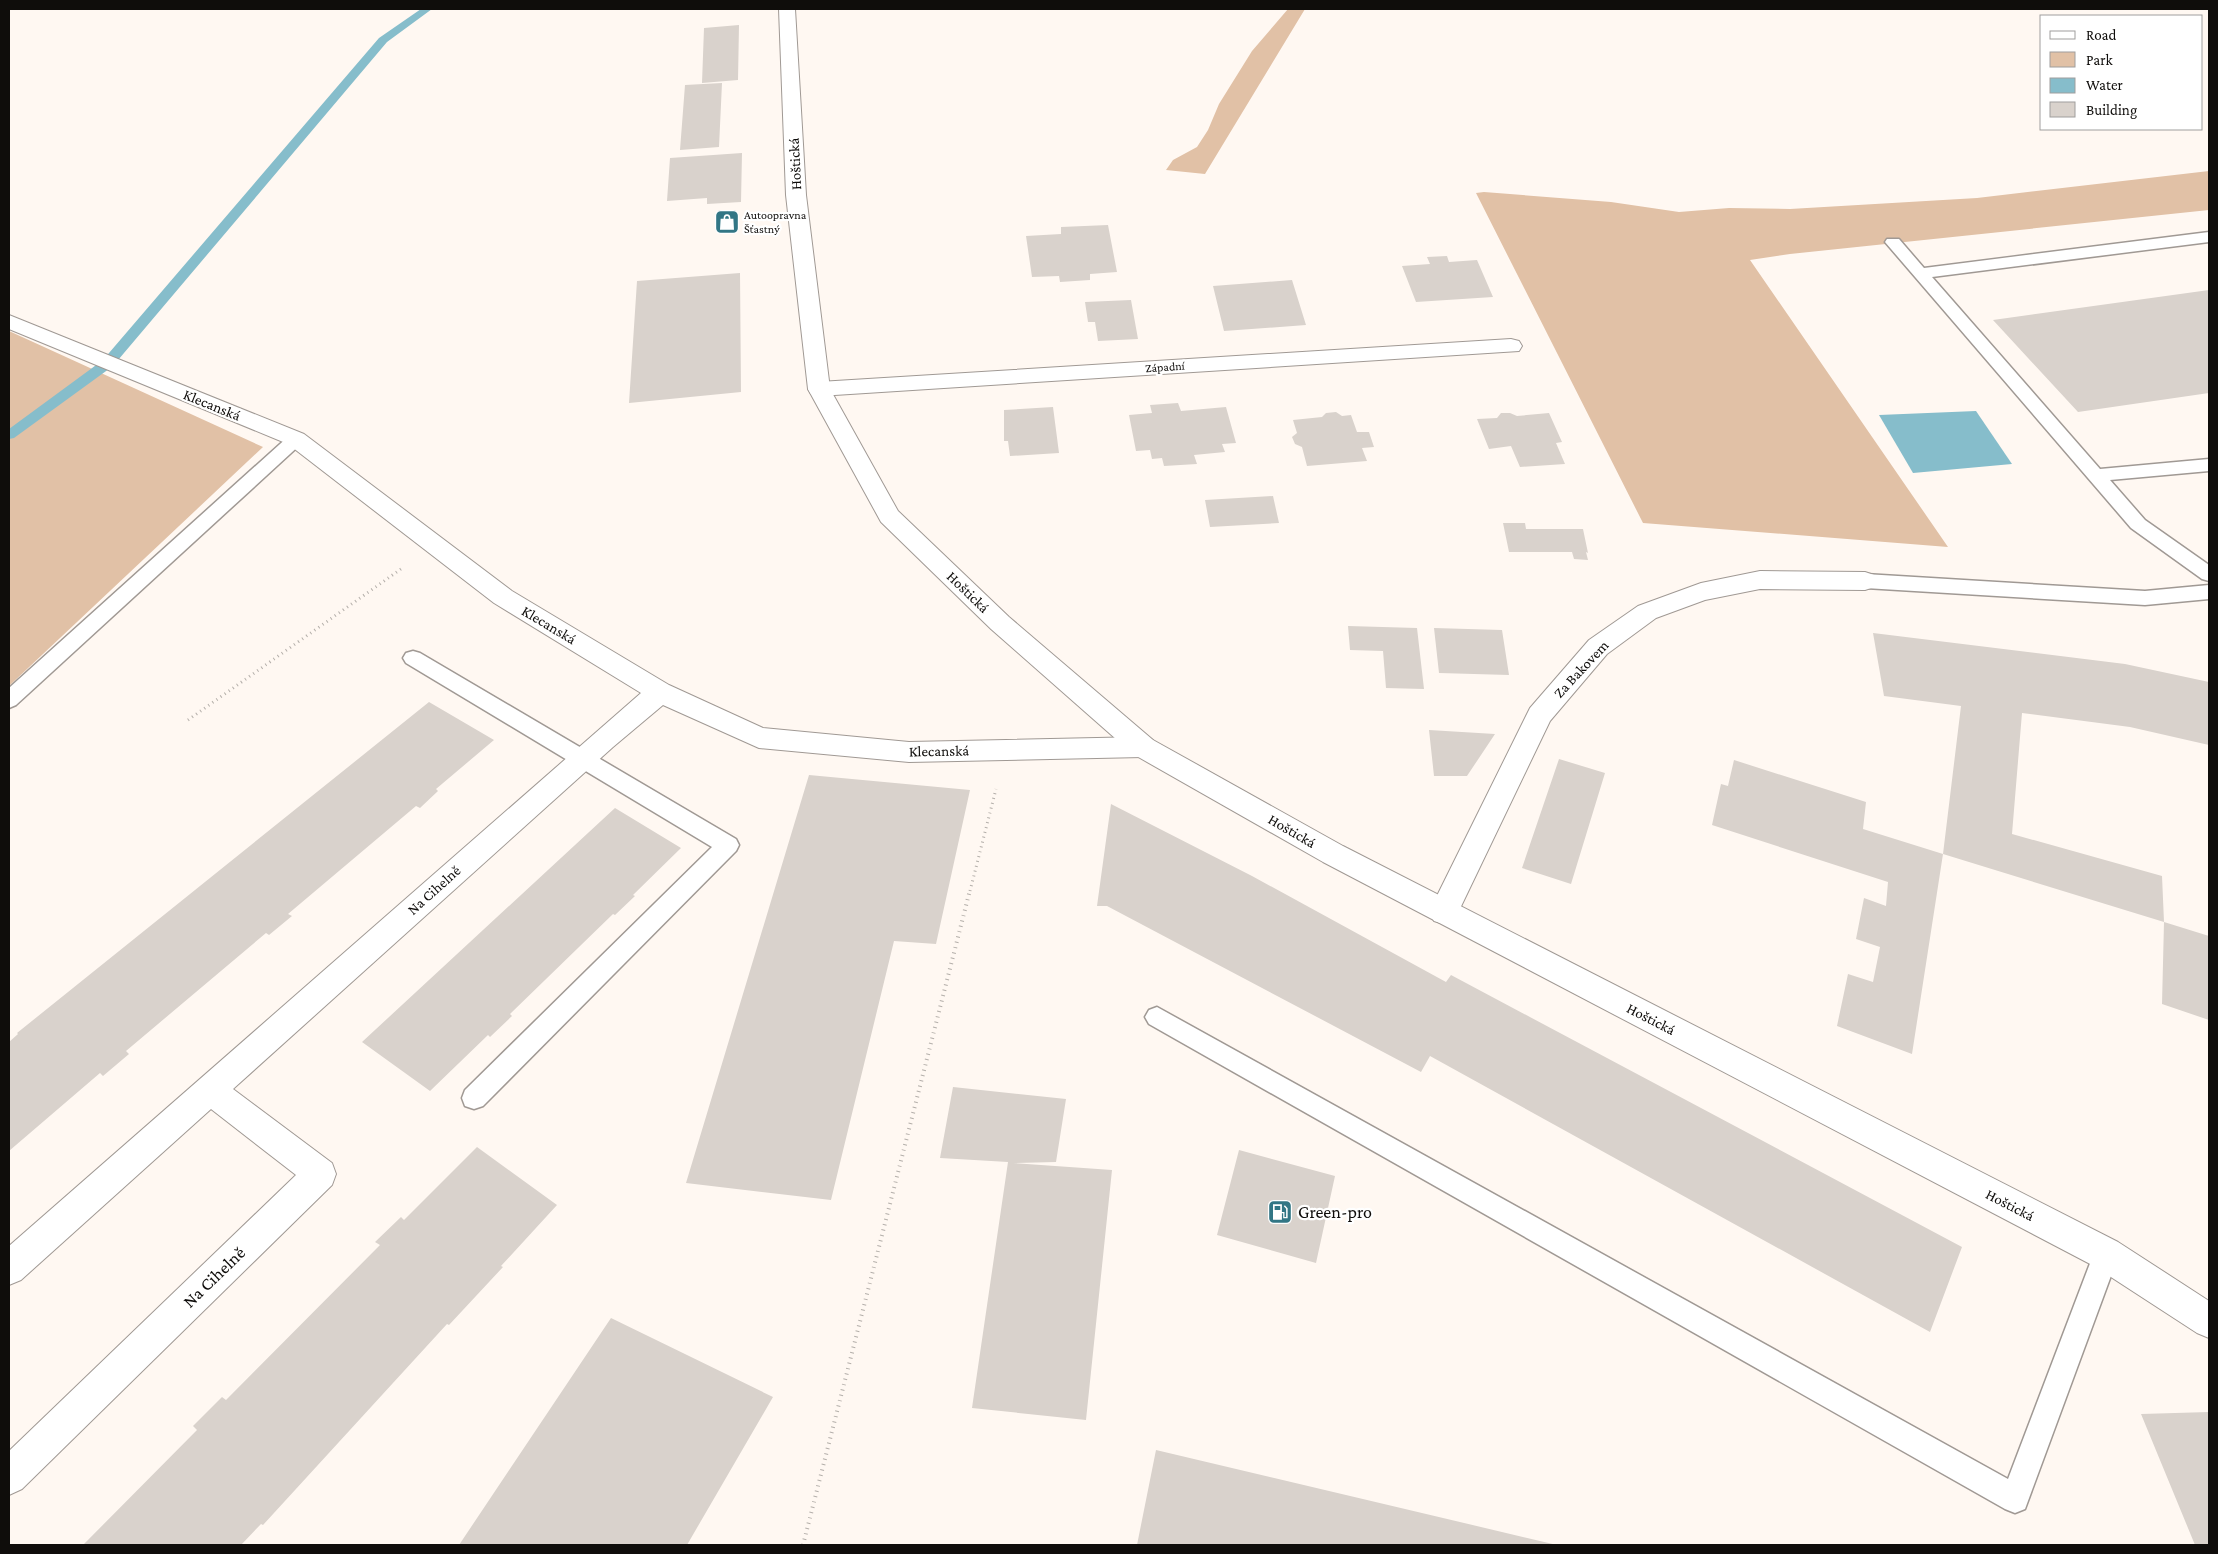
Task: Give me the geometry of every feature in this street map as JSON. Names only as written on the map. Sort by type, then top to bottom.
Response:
[{"type":"street","name":"Hoštická","points":[[787,9],[796,196],[819,389],[889,516],[1000,623],[1143,746],[1333,854],[2106,1254],[2209,1321]]},
{"type":"street","name":"Klecanská","points":[[9,321],[296,439],[503,597],[660,692],[759,738],[910,752],[1143,746]]},
{"type":"street","name":"Západní","points":[[819,389],[1511,346]]},
{"type":"street","name":"Za Bakovem","points":[[1444,912],[1539,715],[1598,647],[1648,612],[1701,592],[1760,580],[1865,581]]},
{"type":"street","name":"Na Cihelně","points":[[9,1268],[582,759],[660,692]]},
{"type":"street","name":"Na Cihelně","points":[[9,1476],[320,1174],[210,1090]]},
{"type":"lane","points":[[1922,274],[2209,237]]},
{"type":"lane","points":[[1893,242],[2138,524],[2209,574]]},
{"type":"lane","points":[[9,700],[296,439]]},
{"type":"lane","points":[[2096,475],[2209,465]]},
{"type":"lane","points":[[1865,581],[2145,598],[2209,592]]},
{"type":"lane","points":[[413,658],[728,845],[474,1098]]},
{"type":"lane","points":[[1157,1017],[2015,1499],[2106,1254]]},
{"type":"path","points":[[188,720],[435,545]]},
{"type":"path","points":[[802,1545],[1007,750]]},
{"type":"green space","points":[[1288,9],[1305,9],[1205,174],[1166,170],[1173,160],[1197,147],[1208,130],[1219,104],[1252,51]]},
{"type":"green space","points":[[2209,171],[2209,210],[1790,254],[1750,260],[1948,547],[1643,523],[1476,193],[1484,192],[1611,202],[1679,212],[1729,208],[1790,209],[1977,198]]},
{"type":"green space","points":[[9,331],[263,447],[9,686]]},
{"type":"water","points":[[1976,411],[2012,464],[1913,473],[1879,415]]},
{"type":"building","points":[[739,25],[738,80],[702,83],[704,28]]},
{"type":"building","points":[[722,83],[719,147],[680,150],[685,85]]},
{"type":"building","points":[[742,153],[741,202],[707,204],[707,198],[667,201],[670,158]]},
{"type":"building","points":[[1108,225],[1117,272],[1090,274],[1090,280],[1060,282],[1059,276],[1032,277],[1026,236],[1061,234],[1061,227]]},
{"type":"building","points":[[1447,256],[1449,262],[1477,260],[1493,297],[1416,302],[1402,266],[1430,264],[1427,257]]},
{"type":"building","points":[[740,273],[741,392],[629,403],[637,281]]},
{"type":"building","points":[[1292,280],[1306,325],[1224,331],[1213,286]]},
{"type":"building","points":[[2209,290],[2209,393],[2078,412],[1993,320]]},
{"type":"building","points":[[1131,300],[1138,339],[1098,341],[1095,322],[1088,322],[1085,302]]},
{"type":"building","points":[[1178,403],[1181,411],[1226,407],[1236,443],[1222,444],[1225,452],[1194,455],[1197,464],[1164,466],[1162,458],[1152,459],[1150,450],[1136,451],[1129,415],[1152,413],[1150,405]]},
{"type":"building","points":[[1053,407],[1059,453],[1010,456],[1008,441],[1004,441],[1004,410]]},
{"type":"building","points":[[1336,412],[1342,416],[1351,415],[1357,432],[1369,432],[1374,447],[1362,448],[1367,461],[1307,466],[1302,447],[1295,444],[1292,437],[1297,433],[1293,420],[1322,417],[1326,413]]},
{"type":"building","points":[[1501,413],[1510,413],[1517,416],[1549,413],[1562,442],[1556,443],[1565,464],[1520,467],[1511,446],[1489,449],[1477,419],[1497,418]]},
{"type":"building","points":[[1273,496],[1279,523],[1210,527],[1205,500]]},
{"type":"building","points":[[1503,523],[1525,523],[1526,529],[1583,529],[1588,560],[1574,559],[1572,552],[1509,552]]},
{"type":"building","points":[[1348,626],[1417,628],[1424,689],[1386,688],[1383,651],[1350,650]]},
{"type":"building","points":[[1434,628],[1502,630],[1509,675],[1439,673]]},
{"type":"building","points":[[1873,633],[2125,664],[2209,682],[2209,745],[2130,727],[2022,713],[2012,834],[2162,876],[2164,922],[1943,854],[1961,706],[1884,696]]},
{"type":"building","points":[[429,702],[494,740],[436,789],[438,791],[420,808],[416,806],[288,914],[292,916],[269,935],[266,933],[126,1051],[129,1054],[103,1076],[100,1073],[9,1151],[9,1042],[17,1033]]},
{"type":"building","points":[[1429,730],[1495,734],[1467,776],[1434,776]]},
{"type":"building","points":[[1559,759],[1605,773],[1571,884],[1522,868]]},
{"type":"building","points":[[1734,760],[1866,802],[1863,829],[1943,854],[1912,1054],[1837,1026],[1848,974],[1873,982],[1880,947],[1856,939],[1864,898],[1886,906],[1888,882],[1712,825],[1721,784],[1728,786]]},
{"type":"building","points":[[809,775],[970,790],[936,944],[894,941],[831,1200],[686,1183]]},
{"type":"building","points":[[1111,804],[1252,876],[1446,982],[1451,975],[1962,1247],[1930,1332],[1430,1056],[1421,1072],[1107,906],[1097,906]]},
{"type":"building","points":[[615,808],[681,848],[633,895],[635,896],[615,915],[613,914],[510,1014],[512,1016],[490,1037],[488,1035],[430,1091],[362,1042]]},
{"type":"building","points":[[2164,922],[2209,936],[2209,1020],[2162,1004]]},
{"type":"building","points":[[953,1087],[1066,1099],[1056,1162],[1013,1163],[1112,1170],[1086,1420],[972,1408],[1008,1162],[940,1158]]},
{"type":"building","points":[[477,1147],[557,1205],[501,1266],[503,1267],[449,1325],[447,1324],[263,1525],[261,1524],[241,1545],[83,1545],[197,1430],[193,1426],[222,1397],[226,1400],[380,1245],[375,1242],[401,1217],[404,1220]]},
{"type":"building","points":[[1239,1150],[1335,1176],[1316,1263],[1217,1235]]},
{"type":"building","points":[[611,1318],[773,1397],[687,1545],[459,1545]]},
{"type":"building","points":[[2209,1412],[2209,1545],[2195,1545],[2141,1414]]},
{"type":"building","points":[[1156,1450],[1557,1545],[1137,1545]]},
{"type":"waterway","points":[[9,435],[108,363],[383,40],[427,9]]},
{"type":"place","name":"Autoopravna Šťastný","points":[[727,222]]},
{"type":"place","name":"Green-pro","points":[[1280,1212]]}]
